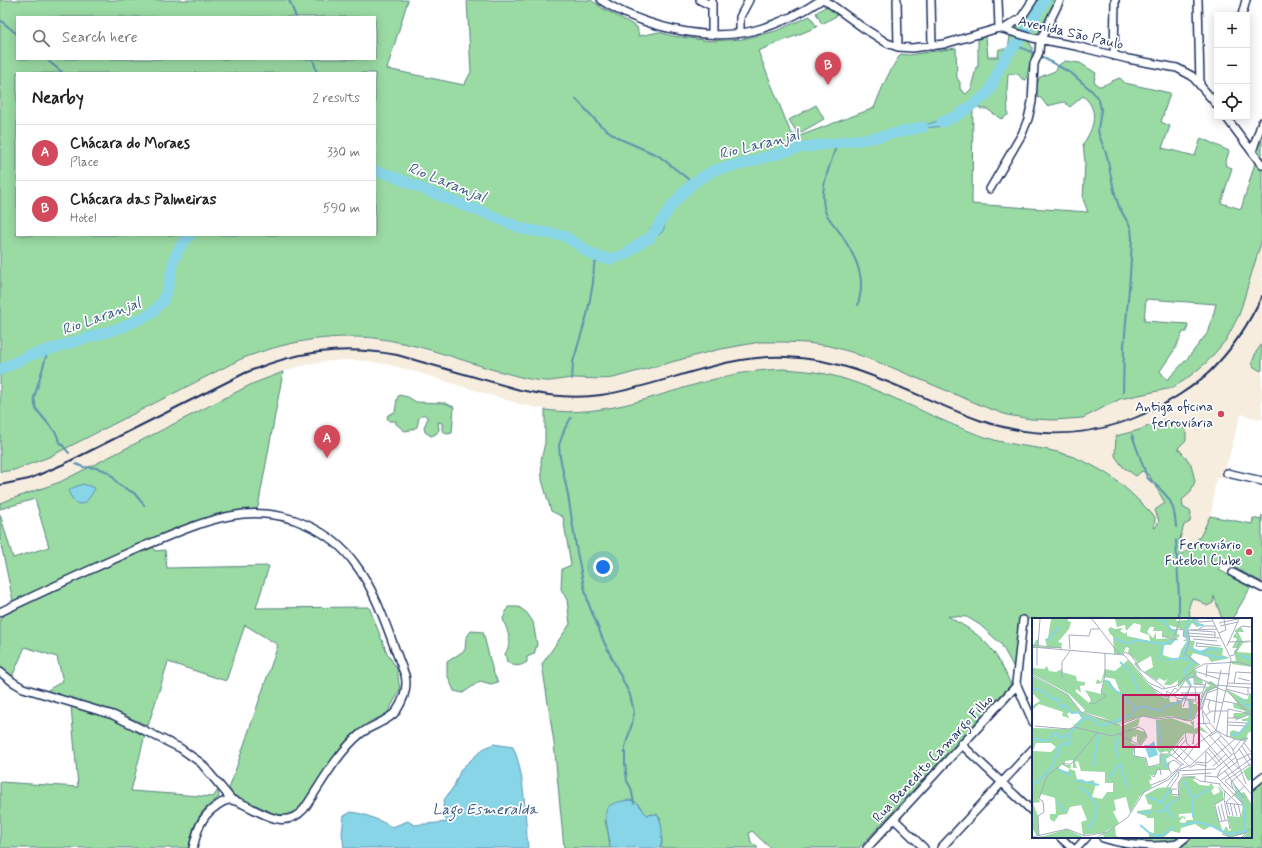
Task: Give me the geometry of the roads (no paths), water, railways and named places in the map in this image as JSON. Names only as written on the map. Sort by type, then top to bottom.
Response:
[{"type":"street","points":[[601,0],[622,12],[656,26],[712,34],[740,33],[764,28],[786,20],[821,0]]},
{"type":"street","points":[[700,0],[712,3],[712,34]]},
{"type":"street","points":[[740,33],[740,17],[749,0]]},
{"type":"street","name":"Avenida São Paulo","points":[[825,0],[886,43],[898,47],[912,48],[949,43],[1001,28],[1029,37],[1177,68],[1188,73],[1200,84],[1214,102]]},
{"type":"street","points":[[897,0],[898,47]]},
{"type":"street","points":[[931,0],[932,46]]},
{"type":"street","points":[[998,0],[1001,28],[1021,18],[1033,0]]},
{"type":"street","points":[[990,189],[1022,134],[1028,119],[1032,102],[1034,70],[1040,39],[1060,0]]},
{"type":"street","points":[[1114,56],[1115,0]]},
{"type":"street","points":[[1198,0],[1200,84]]},
{"type":"street","points":[[1243,12],[1246,0]]},
{"type":"street","points":[[1228,120],[1262,165]]},
{"type":"street","points":[[1252,152],[1262,122]]},
{"type":"street","points":[[1226,472],[1262,481]]},
{"type":"street","points":[[0,612],[108,562],[209,520],[246,513],[273,514],[301,522],[320,532],[337,544],[356,565],[371,589],[407,682],[403,698],[396,711],[390,717],[365,731],[338,758],[299,815],[288,819],[274,819],[240,802],[232,800],[224,801],[208,812],[201,821],[193,848]]},
{"type":"street","points":[[1233,573],[1262,588]]},
{"type":"street","points":[[1023,620],[1017,684],[1032,720]]},
{"type":"street","points":[[0,672],[23,688],[113,715],[180,748],[201,763],[232,800]]},
{"type":"street","name":"Rua Benedito Camargo Filho","points":[[867,848],[1017,684]]},
{"type":"street","points":[[962,744],[1032,811]]},
{"type":"street","points":[[941,848],[1032,750]]},
{"type":"street","points":[[1252,785],[1262,777]]},
{"type":"street","points":[[894,819],[924,848]]},
{"type":"street","points":[[1061,838],[1072,848]]},
{"type":"street","points":[[1077,848],[1086,838]]},
{"type":"street","points":[[1103,838],[1117,848]]},
{"type":"street","points":[[1105,838],[1120,843],[1136,845],[1175,846],[1185,838]]},
{"type":"water","points":[[954,115],[955,120],[942,126],[908,130],[938,121]]},
{"type":"water","points":[[670,208],[662,232],[659,235],[650,238],[650,228]]},
{"type":"water","points":[[83,484],[95,488],[85,503],[78,504],[73,500],[69,493],[70,489]]},
{"type":"water","name":"Lago Esmeralda","points":[[493,744],[513,747],[517,757],[522,782],[528,848],[344,848],[342,833],[344,816],[351,812],[362,814],[392,827],[408,821],[414,825],[448,822],[442,814],[444,800],[454,786],[461,769],[483,749]]},
{"type":"water","points":[[629,800],[638,804],[647,815],[657,814],[659,817],[662,831],[660,848],[610,848],[606,817],[607,808],[614,803]]},
{"type":"waterway","points":[[289,0],[296,16]]},
{"type":"waterway","name":"Rio Laranjal","points":[[942,122],[955,117],[985,96],[990,90],[1005,58],[1024,34],[1045,0]]},
{"type":"waterway","points":[[0,20],[16,33]]},
{"type":"waterway","points":[[1015,45],[1036,54]]},
{"type":"waterway","points":[[1040,56],[1071,73],[1092,91],[1099,100],[1101,110],[1098,129],[1099,135],[1107,156],[1119,207],[1131,228],[1132,239],[1124,346],[1123,393]]},
{"type":"waterway","points":[[47,60],[62,72]]},
{"type":"waterway","points":[[313,60],[317,72]]},
{"type":"waterway","points":[[576,99],[600,125],[618,138],[659,156],[693,183]]},
{"type":"waterway","name":"Rio Laranjal","points":[[376,171],[390,175],[523,229],[565,236],[591,254],[610,259],[624,255],[650,238],[670,208],[682,194],[693,183],[714,170],[742,164],[798,148],[873,138],[923,127]]},
{"type":"waterway","points":[[837,143],[824,185],[823,202],[826,214],[845,240],[858,266],[861,280],[858,305]]},
{"type":"waterway","name":"Rio Laranjal","points":[[0,370],[28,356],[123,327],[151,314],[163,301],[168,287],[174,259],[181,245],[189,236]]},
{"type":"waterway","points":[[572,379],[573,362],[587,315],[593,283],[594,265],[599,257]]},
{"type":"waterway","points":[[48,350],[34,398],[36,409],[56,433],[59,441],[69,453]]},
{"type":"waterway","points":[[571,418],[565,428],[559,445],[560,457],[577,552],[589,605],[604,642],[630,695],[634,712],[625,747],[627,781],[631,788],[634,803]]},
{"type":"waterway","points":[[1132,435],[1147,477],[1161,490],[1171,504],[1174,512],[1176,527]]},
{"type":"waterway","points":[[76,464],[83,467],[98,468],[108,472],[119,485],[134,493],[144,505]]},
{"type":"waterway","points":[[1176,540],[1179,618]]},
{"type":"railway","points":[[0,485],[29,479],[64,464],[245,373],[301,355],[338,350],[357,350],[397,355],[520,390],[540,394],[571,397],[601,395],[624,391],[739,360],[762,357],[812,359],[837,364],[861,372],[979,420],[1031,432],[1082,432],[1107,427],[1155,409],[1194,385],[1213,369],[1224,356],[1253,314],[1262,296]]},
{"type":"place","name":"Chácara das Palmeiras","points":[[828,85]]},
{"type":"place","name":"Antiga oficina ferroviária","points":[[1221,414]]},
{"type":"place","name":"Chácara do Moraes","points":[[327,458]]},
{"type":"place","name":"Ferroviário Futebol Clube","points":[[1249,552]]}]
